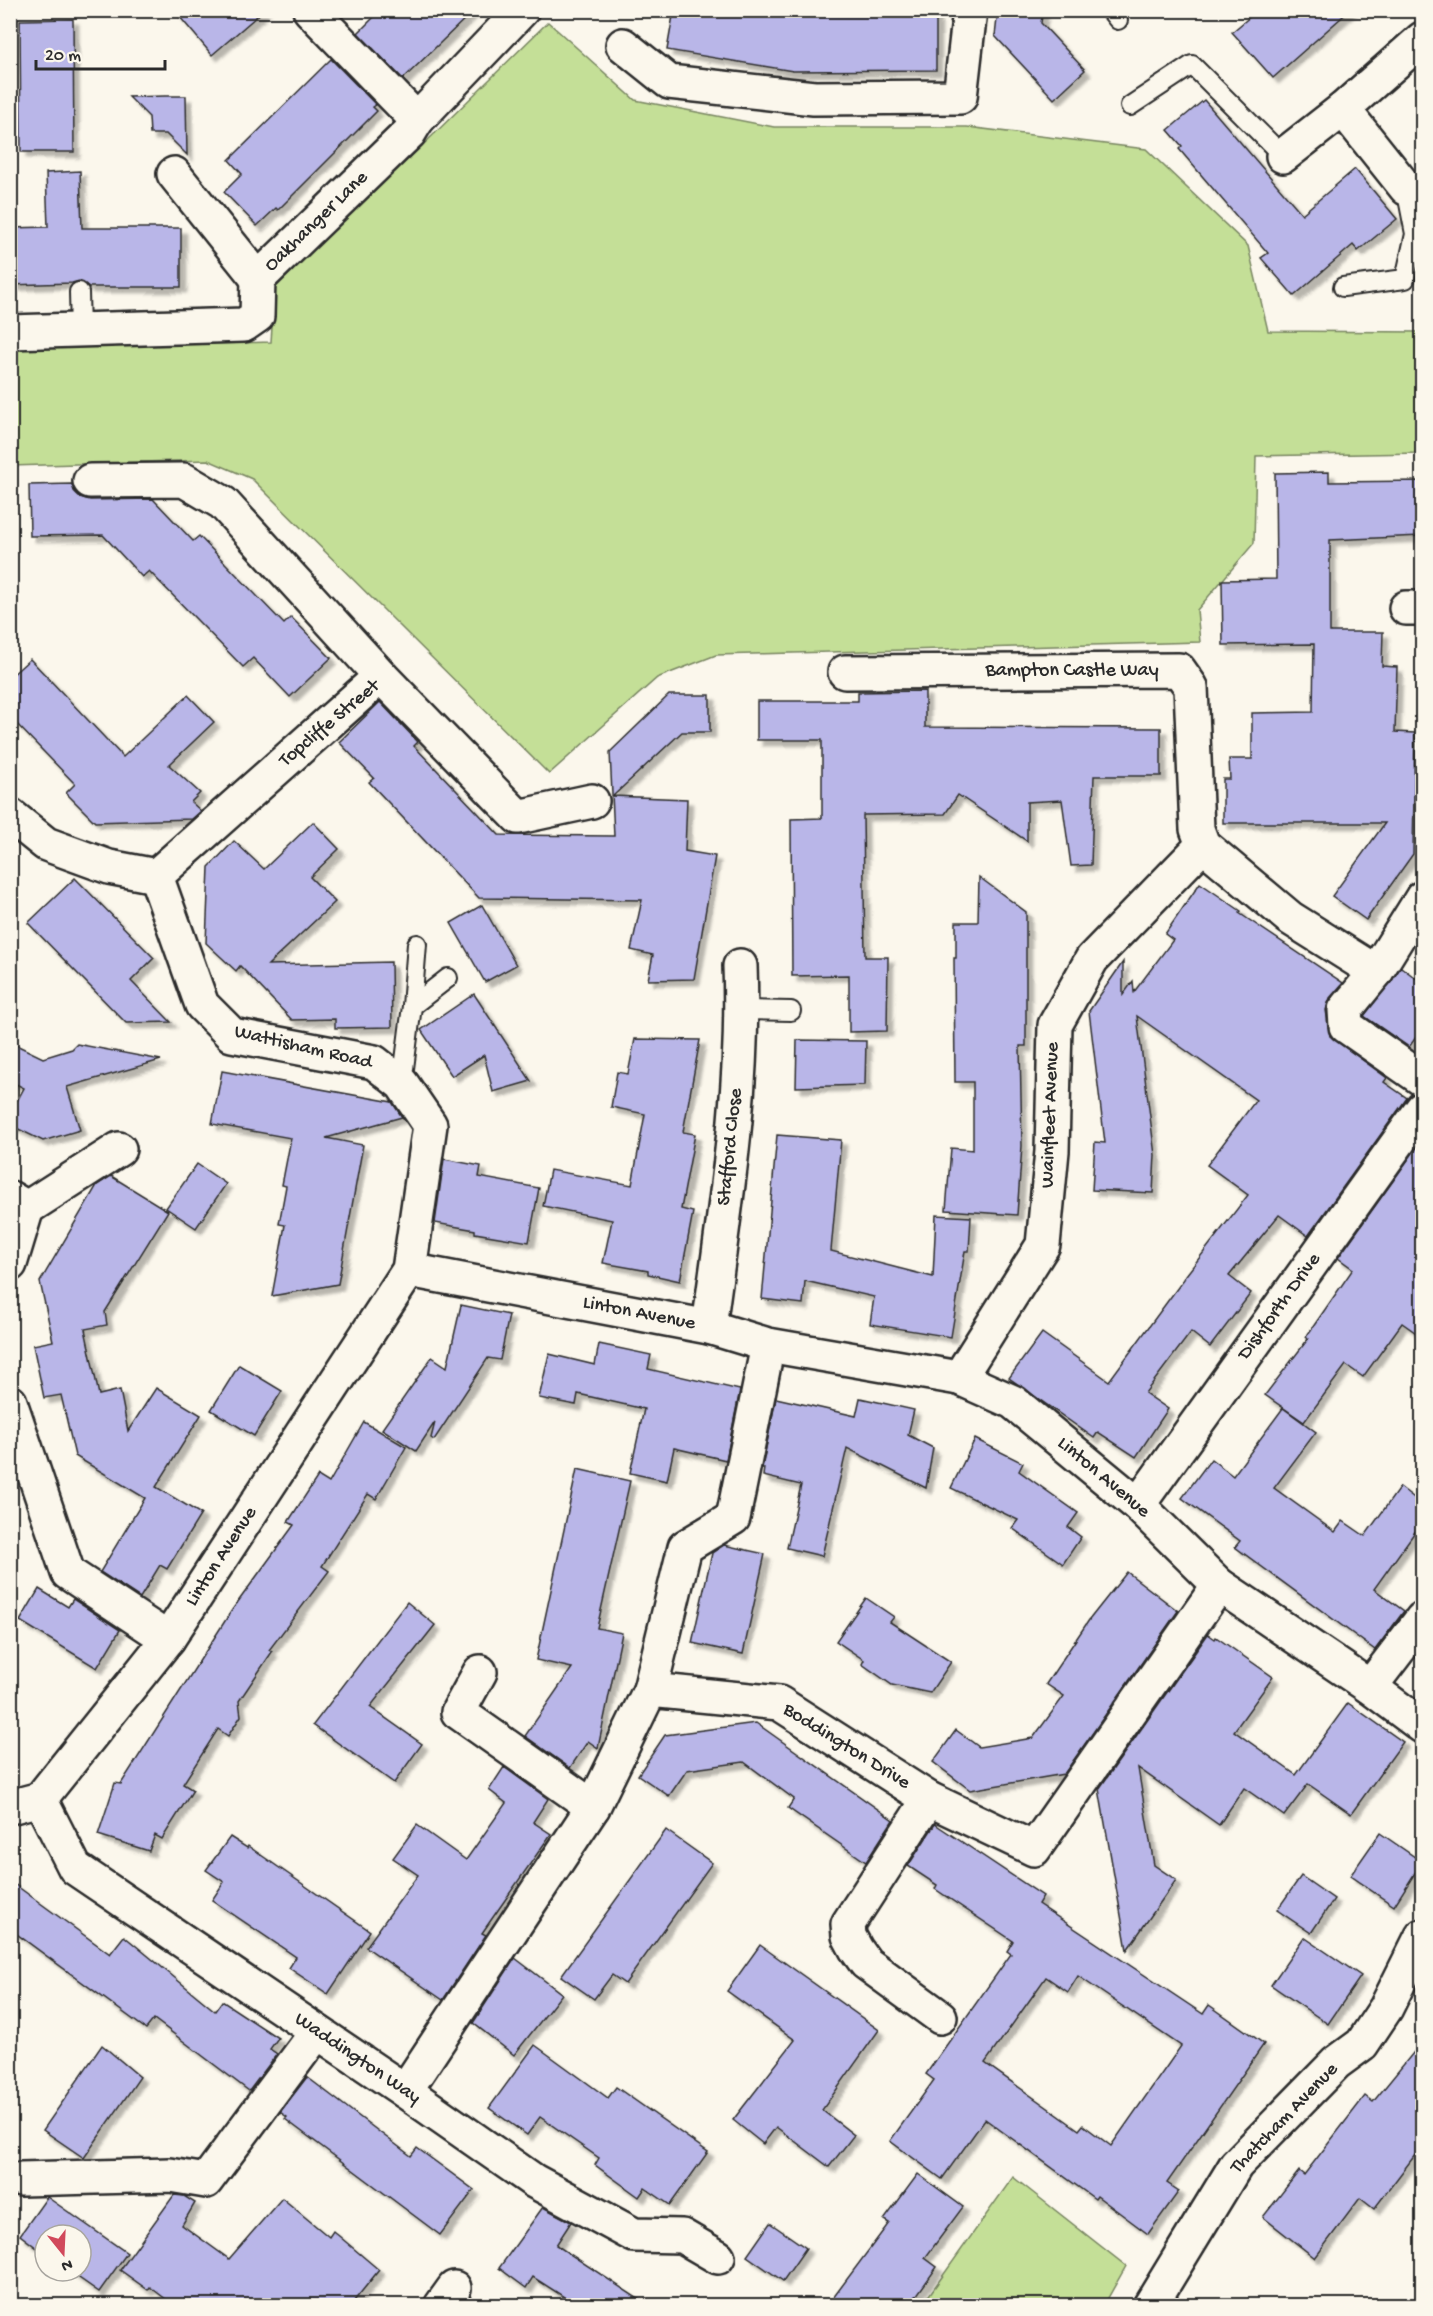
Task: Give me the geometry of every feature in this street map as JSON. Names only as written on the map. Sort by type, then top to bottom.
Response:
[{"type":"street","points":[[309,10],[417,120]]},
{"type":"street","name":"Oakhanger Lane","points":[[174,174],[258,279],[409,134],[417,120],[522,10]]},
{"type":"street","points":[[623,45],[669,82],[814,98],[960,97],[970,10]]},
{"type":"street","points":[[1283,156],[1343,109],[1422,39]]},
{"type":"street","points":[[1343,109],[1406,188]]},
{"type":"street","points":[[10,332],[244,326],[257,316],[258,279]]},
{"type":"street","points":[[90,481],[184,480],[223,503],[381,676]]},
{"type":"street","name":"Bampton Castle Way","points":[[845,672],[1179,670],[1191,687],[1197,829],[1203,845]]},
{"type":"street","name":"Topcliffe Street","points":[[156,876],[381,676],[518,817],[592,801]]},
{"type":"street","points":[[10,815],[46,844],[109,867],[156,876]]},
{"type":"street","points":[[1203,845],[1290,918],[1376,972]]},
{"type":"street","name":"Wainfleet Avenue","points":[[959,1378],[1043,1245],[1052,1151],[1055,1025],[1092,959],[1203,845]]},
{"type":"street","name":"Wattisham Road","points":[[156,876],[202,1005],[232,1035],[374,1062],[402,1084],[430,1125],[409,1270]]},
{"type":"street","points":[[1422,898],[1376,972],[1345,1010],[1346,1026],[1422,1079]]},
{"type":"street","name":"Stafford Close","points":[[709,1327],[736,1124],[742,1010],[740,966]]},
{"type":"street","name":"Dishforth Drive","points":[[1138,1505],[1422,1109]]},
{"type":"street","points":[[10,1264],[19,1203],[119,1149]]},
{"type":"street","name":"Linton Avenue","points":[[26,1803],[168,1640],[409,1270],[709,1327],[768,1345],[959,1378],[1013,1402],[1138,1505],[1219,1585],[1370,1687],[1422,1726]]},
{"type":"street","points":[[405,2091],[593,1807],[650,1690],[685,1547],[733,1518],[768,1345]]},
{"type":"street","points":[[10,1402],[68,1573],[168,1640]]},
{"type":"street","name":"Boddington Drive","points":[[650,1690],[779,1703],[929,1799],[1034,1849],[1219,1585]]},
{"type":"street","points":[[1370,1687],[1422,1619]]},
{"type":"street","points":[[480,1672],[458,1712],[593,1807]]},
{"type":"street","points":[[929,1799],[848,1924],[852,1942],[866,1963],[940,2017]]},
{"type":"street","name":"Waddington Way","points":[[26,1803],[75,1868],[534,2181],[634,2235],[682,2236],[718,2257]]},
{"type":"street","name":"Thatcham Avenue","points":[[1150,2306],[1236,2165],[1336,2063],[1362,2044],[1386,2008],[1422,1936]]},
{"type":"street","points":[[21,2179],[170,2175],[207,2181],[317,2032]]},
{"type":"lane","points":[[1130,106],[1192,66],[1283,156]]},
{"type":"lane","points":[[1343,287],[1405,279],[1418,224],[1406,188]]},
{"type":"lane","points":[[79,292],[80,330]]},
{"type":"lane","points":[[402,1084],[417,944]]},
{"type":"lane","points":[[412,1006],[448,978]]},
{"type":"lane","points":[[742,1010],[791,1011]]},
{"type":"green space","points":[[548,22],[635,100],[774,127],[967,127],[1146,149],[1248,246],[1268,331],[1422,332],[1422,453],[1256,456],[1254,543],[1197,610],[1200,642],[716,655],[657,678],[549,774],[252,479],[208,460],[11,466],[10,349],[271,342],[275,283],[426,142]]},
{"type":"green space","points":[[1013,2177],[1126,2266],[1104,2305],[922,2305]]},
{"type":"building","points":[[174,10],[264,10],[212,55]]},
{"type":"building","points":[[381,10],[474,10],[403,79],[358,33]]},
{"type":"building","points":[[674,10],[778,10],[777,13],[936,13],[936,70],[793,71],[667,50]]},
{"type":"building","points":[[998,10],[1043,10],[1041,23],[1085,70],[1054,99],[995,36]]},
{"type":"building","points":[[1258,10],[1350,10],[1273,78],[1232,32]]},
{"type":"building","points":[[73,19],[74,152],[21,152],[20,20]]},
{"type":"building","points":[[331,59],[376,105],[373,107],[377,111],[278,210],[276,208],[257,226],[224,192],[242,174],[229,160]]},
{"type":"building","points":[[186,96],[187,155],[166,134],[150,134],[149,117],[129,97]]},
{"type":"building","points":[[1204,100],[1302,214],[1355,169],[1397,219],[1358,251],[1353,245],[1294,296],[1261,258],[1268,253],[1179,149],[1182,146],[1168,130]]},
{"type":"building","points":[[80,171],[82,228],[181,228],[181,287],[89,287],[79,281],[10,285],[10,228],[48,227],[46,173]]},
{"type":"building","points":[[1329,472],[1329,482],[1422,481],[1422,536],[1330,540],[1330,632],[1383,632],[1382,666],[1397,667],[1395,732],[1415,733],[1413,854],[1366,920],[1332,896],[1385,823],[1223,823],[1223,779],[1230,779],[1229,759],[1252,759],[1252,713],[1313,712],[1314,644],[1223,645],[1222,580],[1276,579],[1275,473]]},
{"type":"building","points":[[72,484],[74,491],[80,497],[90,500],[153,499],[193,541],[199,536],[284,624],[291,617],[331,658],[290,697],[253,658],[243,667],[149,571],[142,577],[103,535],[30,536],[29,485]]},
{"type":"building","points":[[30,659],[123,757],[188,695],[214,722],[169,765],[200,793],[191,802],[201,811],[192,819],[95,822],[66,793],[75,784],[10,717],[10,677]]},
{"type":"building","points":[[925,691],[925,727],[1161,728],[1161,776],[1094,776],[1091,865],[1071,866],[1062,800],[1027,802],[1027,841],[958,795],[945,814],[863,815],[865,957],[888,957],[887,1031],[849,1032],[849,975],[792,976],[791,819],[822,818],[822,740],[757,740],[757,701],[858,701],[858,692]]},
{"type":"building","points":[[669,695],[710,695],[710,732],[682,732],[613,796],[687,799],[685,851],[715,856],[694,979],[648,980],[653,955],[631,950],[642,900],[479,898],[369,782],[374,778],[339,742],[380,702],[418,742],[414,746],[499,835],[614,836],[610,752]]},
{"type":"building","points":[[313,822],[339,849],[310,877],[335,902],[268,965],[391,962],[392,1027],[335,1028],[335,1019],[292,1020],[240,966],[236,971],[206,943],[209,867],[234,841],[264,869]]},
{"type":"building","points":[[979,877],[1026,912],[1026,1046],[1020,1046],[1022,1146],[1017,1215],[946,1210],[951,1148],[973,1150],[973,1082],[955,1082],[954,958],[956,958],[956,922],[978,922]]},
{"type":"building","points":[[75,878],[154,958],[131,981],[171,1022],[126,1023],[28,923]]},
{"type":"building","points":[[1200,883],[1241,911],[1239,913],[1343,983],[1330,998],[1326,1010],[1330,1036],[1387,1078],[1384,1082],[1407,1098],[1308,1236],[1279,1215],[1229,1276],[1251,1293],[1210,1347],[1191,1332],[1145,1393],[1168,1409],[1136,1457],[1098,1432],[1094,1438],[1009,1378],[1042,1333],[1109,1381],[1248,1195],[1207,1165],[1256,1100],[1137,1016],[1155,1155],[1153,1193],[1092,1190],[1095,1142],[1105,1143],[1089,1011],[1123,962],[1123,995],[1133,981],[1134,992],[1173,940],[1165,934]]},
{"type":"building","points":[[482,905],[516,965],[485,982],[451,923]]},
{"type":"building","points":[[1401,967],[1422,983],[1422,1029],[1409,1047],[1364,1016]]},
{"type":"building","points":[[474,994],[531,1081],[493,1092],[484,1055],[452,1076],[421,1030]]},
{"type":"building","points":[[635,1039],[700,1040],[683,1132],[695,1134],[681,1209],[693,1212],[680,1281],[648,1274],[648,1271],[603,1263],[612,1220],[543,1206],[550,1170],[632,1185],[645,1114],[611,1107],[617,1072],[628,1074]]},
{"type":"building","points":[[797,1040],[866,1041],[865,1085],[796,1087]]},
{"type":"building","points":[[10,1042],[43,1058],[72,1049],[77,1044],[161,1060],[67,1087],[80,1130],[43,1141],[10,1125],[10,1114],[24,1088],[10,1081]]},
{"type":"building","points":[[222,1071],[392,1102],[402,1117],[326,1138],[363,1145],[338,1284],[272,1296],[285,1225],[279,1224],[286,1186],[282,1185],[291,1138],[212,1124]]},
{"type":"building","points":[[777,1135],[841,1140],[831,1251],[933,1277],[936,1215],[971,1217],[969,1251],[965,1251],[951,1337],[870,1324],[874,1297],[805,1281],[803,1304],[762,1299]]},
{"type":"building","points":[[1422,1140],[1422,1337],[1402,1323],[1363,1377],[1346,1365],[1304,1422],[1265,1395],[1308,1339],[1306,1337],[1353,1269],[1338,1258]]},
{"type":"building","points":[[444,1159],[481,1166],[479,1177],[539,1188],[529,1242],[475,1233],[475,1230],[435,1223]]},
{"type":"building","points":[[197,1164],[226,1184],[196,1228],[166,1208]]},
{"type":"building","points":[[111,1176],[168,1211],[105,1312],[107,1325],[85,1329],[99,1395],[120,1390],[128,1431],[156,1388],[201,1415],[156,1487],[201,1514],[167,1569],[160,1565],[140,1598],[100,1572],[145,1498],[75,1456],[61,1395],[44,1398],[33,1345],[53,1341],[40,1282],[97,1185]]},
{"type":"building","points":[[461,1305],[509,1315],[500,1360],[488,1358],[434,1440],[431,1438],[435,1422],[416,1451],[382,1429],[432,1357],[447,1367]]},
{"type":"building","points":[[599,1344],[651,1355],[648,1369],[740,1390],[726,1460],[674,1448],[667,1481],[630,1473],[644,1409],[578,1394],[576,1405],[539,1398],[549,1354],[595,1365]]},
{"type":"building","points":[[239,1365],[282,1391],[254,1436],[211,1410]]},
{"type":"building","points":[[776,1398],[856,1416],[860,1398],[914,1410],[908,1435],[933,1448],[926,1488],[847,1448],[822,1556],[787,1548],[801,1485],[763,1476],[764,1468],[762,1468]]},
{"type":"building","points":[[1283,1408],[1316,1432],[1274,1488],[1335,1532],[1343,1521],[1365,1536],[1400,1487],[1422,1504],[1422,1522],[1374,1589],[1404,1611],[1375,1650],[1235,1547],[1240,1541],[1182,1498],[1211,1459],[1233,1476]]},
{"type":"building","points":[[364,1422],[406,1447],[376,1499],[368,1494],[322,1566],[329,1571],[269,1650],[272,1652],[239,1701],[241,1716],[228,1736],[218,1729],[183,1784],[193,1790],[162,1839],[155,1835],[149,1851],[98,1835],[115,1783],[121,1784],[232,1610],[294,1525],[288,1522],[318,1476],[329,1483]]},
{"type":"building","points":[[975,1439],[1023,1463],[1019,1471],[1078,1513],[1068,1527],[1081,1537],[1063,1564],[1012,1528],[1018,1520],[951,1488]]},
{"type":"building","points":[[577,1469],[630,1481],[597,1628],[622,1633],[598,1748],[588,1741],[570,1768],[525,1736],[572,1668],[536,1660]]},
{"type":"building","points":[[724,1545],[765,1554],[743,1654],[692,1643],[712,1553]]},
{"type":"building","points":[[1127,1572],[1178,1611],[1064,1774],[970,1790],[933,1762],[956,1730],[979,1747],[1033,1738],[1064,1696],[1046,1684],[1089,1620]]},
{"type":"building","points":[[39,1589],[68,1607],[73,1599],[120,1630],[97,1668],[20,1621]]},
{"type":"building","points":[[866,1598],[894,1617],[890,1622],[951,1662],[930,1693],[892,1685],[862,1664],[864,1660],[836,1641]]},
{"type":"building","points":[[407,1602],[435,1625],[370,1707],[422,1744],[394,1783],[313,1725]]},
{"type":"building","points":[[1208,1634],[1215,1639],[1216,1637],[1273,1677],[1234,1731],[1296,1775],[1348,1703],[1403,1742],[1351,1814],[1308,1784],[1284,1816],[1244,1788],[1219,1825],[1138,1768],[1154,1865],[1176,1880],[1127,1950],[1099,1789]]},
{"type":"building","points":[[756,1723],[893,1820],[866,1862],[788,1808],[794,1799],[744,1762],[687,1770],[669,1796],[638,1775],[665,1735]]},
{"type":"building","points":[[504,1767],[548,1799],[533,1822],[551,1834],[482,1933],[486,1935],[443,2000],[366,1947],[418,1875],[393,1858],[417,1825],[466,1860],[506,1803],[489,1790]]},
{"type":"building","points":[[935,1824],[1043,1896],[1038,1904],[1203,2014],[1209,2005],[1264,2044],[1167,2183],[1179,2191],[1148,2234],[1097,2196],[1095,2199],[985,2119],[942,2179],[890,2141],[934,2080],[926,2074],[1011,1954],[1007,1951],[1013,1941],[935,1889],[937,1885],[908,1866]],"holes":[[[1078,1976],[1181,2046],[1111,2146],[1083,2125],[1079,2130],[985,2063],[1046,1977],[1068,1992]]]},
{"type":"building","points":[[666,1830],[712,1863],[625,1984],[612,1975],[594,1999],[561,1976]]},
{"type":"building","points":[[1380,1833],[1422,1862],[1394,1906],[1350,1876]]},
{"type":"building","points":[[230,1837],[247,1848],[248,1846],[370,1931],[328,1994],[289,1968],[296,1957],[212,1900],[224,1882],[206,1870]]},
{"type":"building","points":[[1301,1876],[1334,1899],[1311,1933],[1277,1910]]},
{"type":"building","points":[[10,1881],[110,1954],[124,1936],[215,2011],[222,2001],[278,2038],[270,2049],[277,2054],[249,2091],[154,2019],[146,2029],[10,1929]]},
{"type":"building","points":[[1304,1937],[1361,1976],[1328,2024],[1271,1985]]},
{"type":"building","points":[[760,1945],[879,2030],[822,2110],[854,2135],[829,2167],[776,2127],[763,2144],[733,2120],[795,2040],[727,1991]]},
{"type":"building","points":[[515,1958],[562,1994],[514,2055],[473,2023]]},
{"type":"building","points":[[1422,2042],[1422,2146],[1374,2209],[1360,2198],[1315,2258],[1263,2217],[1299,2171],[1304,2175],[1365,2096],[1373,2102]]},
{"type":"building","points":[[102,2045],[140,2077],[84,2158],[43,2130]]},
{"type":"building","points":[[535,2045],[608,2098],[616,2087],[708,2152],[670,2205],[645,2188],[639,2197],[595,2165],[599,2158],[540,2117],[527,2135],[489,2108]]},
{"type":"building","points":[[307,2077],[411,2156],[417,2148],[474,2190],[440,2235],[285,2119],[287,2117],[280,2112]]},
{"type":"building","points":[[918,2174],[963,2207],[925,2258],[937,2267],[909,2306],[827,2306],[889,2223],[884,2220]]},
{"type":"building","points":[[174,2195],[184,2196],[195,2203],[182,2225],[229,2259],[282,2198],[329,2237],[333,2231],[379,2270],[350,2306],[175,2306],[150,2287],[148,2290],[120,2270]]},
{"type":"building","points":[[47,2197],[84,2223],[33,2223],[33,2245],[20,2235]]},
{"type":"building","points":[[543,2207],[571,2222],[556,2245],[649,2306],[578,2306],[533,2277],[526,2288],[499,2268]]},
{"type":"building","points":[[770,2223],[806,2248],[783,2281],[747,2256]]},
{"type":"building","points":[[93,2229],[127,2253],[99,2292],[86,2283],[93,2283]]}]
